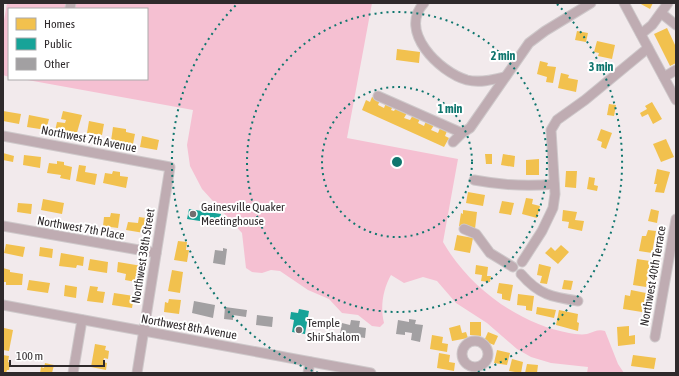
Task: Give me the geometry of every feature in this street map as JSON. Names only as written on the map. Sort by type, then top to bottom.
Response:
[{"type":"street","points":[[424,3],[419,9],[417,17],[419,36],[423,46],[435,62],[452,74],[468,80],[491,80],[504,77]]},
{"type":"street","points":[[453,142],[462,133],[470,128],[504,77],[511,70],[523,50],[537,36],[591,3]]},
{"type":"street","points":[[624,3],[676,100]]},
{"type":"street","points":[[641,34],[652,25],[668,3]]},
{"type":"street","points":[[660,13],[676,25]]},
{"type":"street","points":[[522,262],[542,231],[553,208],[554,184],[551,130],[557,120],[585,100],[648,48]]},
{"type":"street","points":[[664,77],[676,70]]},
{"type":"street","points":[[378,96],[462,133]]},
{"type":"street","name":"Northwest 7th Avenue","points":[[3,136],[170,167]]},
{"type":"street","name":"Northwest 38th Street","points":[[137,373],[170,167]]},
{"type":"street","points":[[474,180],[502,185],[531,187],[554,184]]},
{"type":"street","name":"Northwest 40th Terrace","points":[[654,337],[676,219]]},
{"type":"street","name":"Northwest 7th Place","points":[[3,226],[156,253]]},
{"type":"street","points":[[464,229],[476,234],[490,253],[513,267],[516,273],[521,274],[531,285],[541,292],[552,297],[578,301]]},
{"type":"street","points":[[513,267],[515,262],[522,262]]},
{"type":"street","points":[[521,274],[526,268],[522,262]]},
{"type":"street","name":"Northwest 8th Avenue","points":[[3,305],[371,373]]},
{"type":"street","points":[[73,373],[82,320]]},
{"type":"street","points":[[308,373],[310,362]]},
{"type":"shaded area","points":[[7,3],[372,3],[347,138],[458,159],[443,242],[466,274],[496,301],[531,321],[573,334],[605,331],[618,364],[624,373],[587,373],[588,367],[551,363],[531,357],[517,349],[487,323],[456,303],[437,281],[423,277],[404,283],[391,275],[384,292],[382,311],[384,323],[380,327],[372,326],[358,315],[342,313],[329,299],[308,290],[280,271],[271,270],[262,273],[252,272],[246,268],[242,233],[202,189],[190,166],[187,145],[193,110],[28,80],[148,80],[148,8],[8,8],[8,77],[3,75],[3,26]]},
{"type":"building: Homes","points":[[639,3],[653,3],[650,9]]},
{"type":"building: Homes","points":[[667,28],[676,47],[676,63],[670,66],[654,34]]},
{"type":"building: Homes","points":[[577,31],[588,33],[586,42],[575,40]]},
{"type":"building: Homes","points":[[597,41],[615,45],[612,59],[598,56],[599,53],[594,52]]},
{"type":"building: Homes","points":[[397,49],[420,52],[419,63],[396,60]]},
{"type":"building: Homes","points":[[540,61],[548,63],[547,66],[556,67],[553,83],[546,82],[547,77],[537,74]]},
{"type":"building: Homes","points":[[561,73],[569,75],[568,78],[578,80],[576,92],[558,88]]},
{"type":"building: Homes","points":[[372,97],[380,100],[378,105],[384,108],[386,103],[393,106],[391,110],[394,111],[396,108],[407,113],[404,118],[410,120],[413,115],[420,119],[418,123],[424,126],[426,121],[434,125],[431,130],[438,133],[440,128],[447,131],[445,136],[449,138],[444,147],[362,110],[366,100],[370,102]]},
{"type":"building: Homes","points":[[652,102],[662,119],[653,124],[648,114],[642,117],[640,113],[647,109],[645,106]]},
{"type":"building: Homes","points":[[609,104],[616,105],[614,116],[607,115]]},
{"type":"building: Homes","points":[[3,111],[21,114],[19,124],[3,121]]},
{"type":"building: Homes","points":[[63,111],[82,115],[76,136],[55,131],[57,122],[65,123],[66,120],[61,119]]},
{"type":"building: Homes","points":[[29,115],[49,119],[46,130],[27,127]]},
{"type":"building: Homes","points":[[89,121],[104,124],[102,135],[87,133]]},
{"type":"building: Homes","points":[[113,127],[126,129],[126,132],[135,134],[133,144],[111,141]]},
{"type":"building: Homes","points":[[601,129],[612,133],[606,149],[601,147],[602,142],[597,140]]},
{"type":"building: Homes","points":[[142,136],[159,140],[157,150],[140,147]]},
{"type":"building: Homes","points":[[666,139],[674,157],[661,162],[653,144]]},
{"type":"building: Homes","points":[[3,153],[14,156],[13,162],[3,160]]},
{"type":"building: Homes","points":[[485,154],[492,154],[492,164],[486,164]]},
{"type":"building: Homes","points":[[503,154],[515,156],[514,167],[501,165]]},
{"type":"building: Homes","points":[[24,155],[41,157],[40,168],[23,165]]},
{"type":"building: Homes","points":[[539,159],[539,175],[526,175],[526,160]]},
{"type":"building: Homes","points":[[57,161],[64,162],[64,165],[72,167],[70,180],[60,178],[61,175],[47,173],[49,163],[57,164]]},
{"type":"building: Homes","points":[[79,165],[86,166],[85,172],[97,174],[95,185],[76,181]]},
{"type":"building: Homes","points":[[657,169],[670,172],[664,193],[655,192],[657,184],[654,184]]},
{"type":"building: Homes","points":[[113,171],[120,172],[120,176],[128,177],[126,188],[103,183],[105,173],[112,174]]},
{"type":"building: Homes","points":[[566,171],[577,171],[576,188],[565,187]]},
{"type":"building: Homes","points":[[589,177],[595,178],[594,185],[598,186],[597,191],[587,189]]},
{"type":"building: Homes","points":[[468,192],[485,195],[483,206],[466,203]]},
{"type":"building: Homes","points":[[526,198],[533,199],[532,204],[540,206],[537,218],[522,214]]},
{"type":"building: Homes","points":[[43,199],[64,203],[62,214],[41,210]]},
{"type":"building: Homes","points":[[502,201],[514,203],[511,215],[499,213]]},
{"type":"building: Homes","points":[[18,203],[32,204],[31,214],[17,212]]},
{"type":"building: Homes","points":[[651,209],[659,211],[657,223],[648,221]]},
{"type":"building: Homes","points":[[463,210],[477,212],[475,229],[459,226],[461,213],[463,214]]},
{"type":"building: Homes","points":[[563,210],[577,212],[575,220],[584,221],[582,231],[568,228],[569,222],[562,221]]},
{"type":"building: Homes","points":[[111,213],[120,214],[118,228],[103,226],[104,217],[110,217]]},
{"type":"building: Homes","points":[[139,217],[146,218],[144,233],[126,230],[128,222],[138,223]]},
{"type":"building: Homes","points":[[648,230],[656,231],[652,253],[639,251],[642,236],[646,236]]},
{"type":"building: Homes","points":[[457,235],[473,238],[470,253],[454,250]]},
{"type":"building: Homes","points":[[178,241],[187,242],[186,250],[189,250],[187,262],[174,260]]},
{"type":"building: Homes","points":[[6,244],[25,247],[23,257],[4,253]]},
{"type":"building: Homes","points":[[561,245],[569,252],[558,264],[545,253],[551,247],[555,251]]},
{"type":"building: Homes","points":[[40,247],[53,249],[52,258],[39,256]]},
{"type":"building: Homes","points":[[61,253],[84,257],[83,266],[77,265],[76,268],[59,266]]},
{"type":"building: Homes","points":[[90,259],[108,262],[107,273],[88,270]]},
{"type":"building: Homes","points":[[637,259],[650,261],[646,287],[633,285]]},
{"type":"building: Homes","points":[[118,262],[142,266],[140,278],[137,277],[136,282],[125,280],[126,274],[117,272]]},
{"type":"building: Homes","points":[[539,264],[551,267],[547,284],[540,283],[542,276],[537,275]]},
{"type":"building: Homes","points":[[476,265],[488,267],[487,276],[491,276],[490,282],[481,281],[482,275],[475,274]]},
{"type":"building: Homes","points":[[3,268],[10,270],[10,272],[23,274],[22,285],[6,285],[6,282],[3,282]]},
{"type":"building: Homes","points":[[172,270],[183,272],[180,293],[168,291]]},
{"type":"building: Homes","points":[[29,280],[50,283],[48,293],[27,290]]},
{"type":"building: Homes","points":[[564,280],[573,281],[571,290],[562,289]]},
{"type":"building: Homes","points":[[499,283],[513,285],[510,301],[502,299],[502,294],[497,293]]},
{"type":"building: Homes","points":[[65,285],[77,287],[76,298],[64,296]]},
{"type":"building: Homes","points":[[90,286],[98,287],[97,291],[105,292],[103,303],[87,301]]},
{"type":"building: Homes","points":[[631,290],[646,293],[642,312],[623,309],[625,295],[630,296]]},
{"type":"building: Homes","points":[[114,293],[134,296],[132,308],[112,305]]},
{"type":"building: Homes","points":[[518,294],[534,296],[532,311],[526,310],[526,306],[517,305]]},
{"type":"building: Homes","points":[[169,299],[181,300],[179,314],[164,312],[165,302],[168,303]]},
{"type":"building: Homes","points":[[537,307],[556,310],[554,318],[536,314]]},
{"type":"building: Homes","points":[[559,310],[578,314],[578,331],[556,325]]},
{"type":"building: Homes","points":[[470,322],[481,322],[481,336],[470,335]]},
{"type":"building: Homes","points":[[460,325],[462,333],[466,332],[468,338],[452,341],[449,328]]},
{"type":"building: Homes","points":[[629,326],[629,336],[635,335],[635,344],[618,346],[617,327]]},
{"type":"building: Homes","points":[[4,328],[13,330],[9,351],[3,350]]},
{"type":"building: Homes","points":[[488,332],[498,336],[494,345],[484,341]]},
{"type":"building: Homes","points":[[432,335],[443,337],[442,343],[448,344],[447,352],[430,349]]},
{"type":"building: Homes","points":[[95,344],[106,346],[105,350],[109,351],[108,359],[104,358],[103,362],[107,363],[106,370],[91,367]]},
{"type":"building: Homes","points":[[497,350],[510,353],[507,365],[494,363]]},
{"type":"building: Homes","points":[[439,353],[450,355],[449,362],[455,363],[454,371],[437,368]]},
{"type":"building: Homes","points":[[3,355],[9,356],[9,370],[7,370],[6,373],[3,373]]},
{"type":"building: Homes","points":[[633,355],[656,358],[654,369],[631,366]]},
{"type":"building: Homes","points":[[512,359],[523,362],[521,373],[509,371]]},
{"type":"building: Homes","points":[[45,363],[54,365],[52,373],[40,373],[41,367],[44,368]]},
{"type":"building: Homes","points":[[527,364],[538,365],[537,373],[525,373]]},
{"type":"building: Public","points":[[189,209],[221,214],[219,224],[187,219]]},
{"type":"building: Public","points":[[299,309],[309,311],[305,334],[292,332],[294,320],[290,319],[291,312],[298,313]]},
{"type":"building: Other","points":[[223,248],[227,249],[225,265],[213,263],[215,250],[223,251]]},
{"type":"building: Other","points":[[194,301],[215,305],[213,318],[192,313]]},
{"type":"building: Other","points":[[225,307],[247,310],[246,317],[233,315],[233,320],[224,319]]},
{"type":"building: Other","points":[[257,315],[273,317],[272,327],[256,325]]},
{"type":"building: Other","points":[[409,319],[416,320],[415,324],[423,325],[420,342],[411,340],[412,333],[405,332],[405,335],[396,334],[398,320],[409,322]]},
{"type":"building: Other","points":[[351,320],[360,321],[359,327],[366,328],[365,338],[340,334],[342,323],[350,325]]},
{"type":"place","name":"Gainesville Quaker Meetinghouse","points":[[193,214]]},
{"type":"place","name":"Temple Shir Shalom","points":[[299,330]]}]
